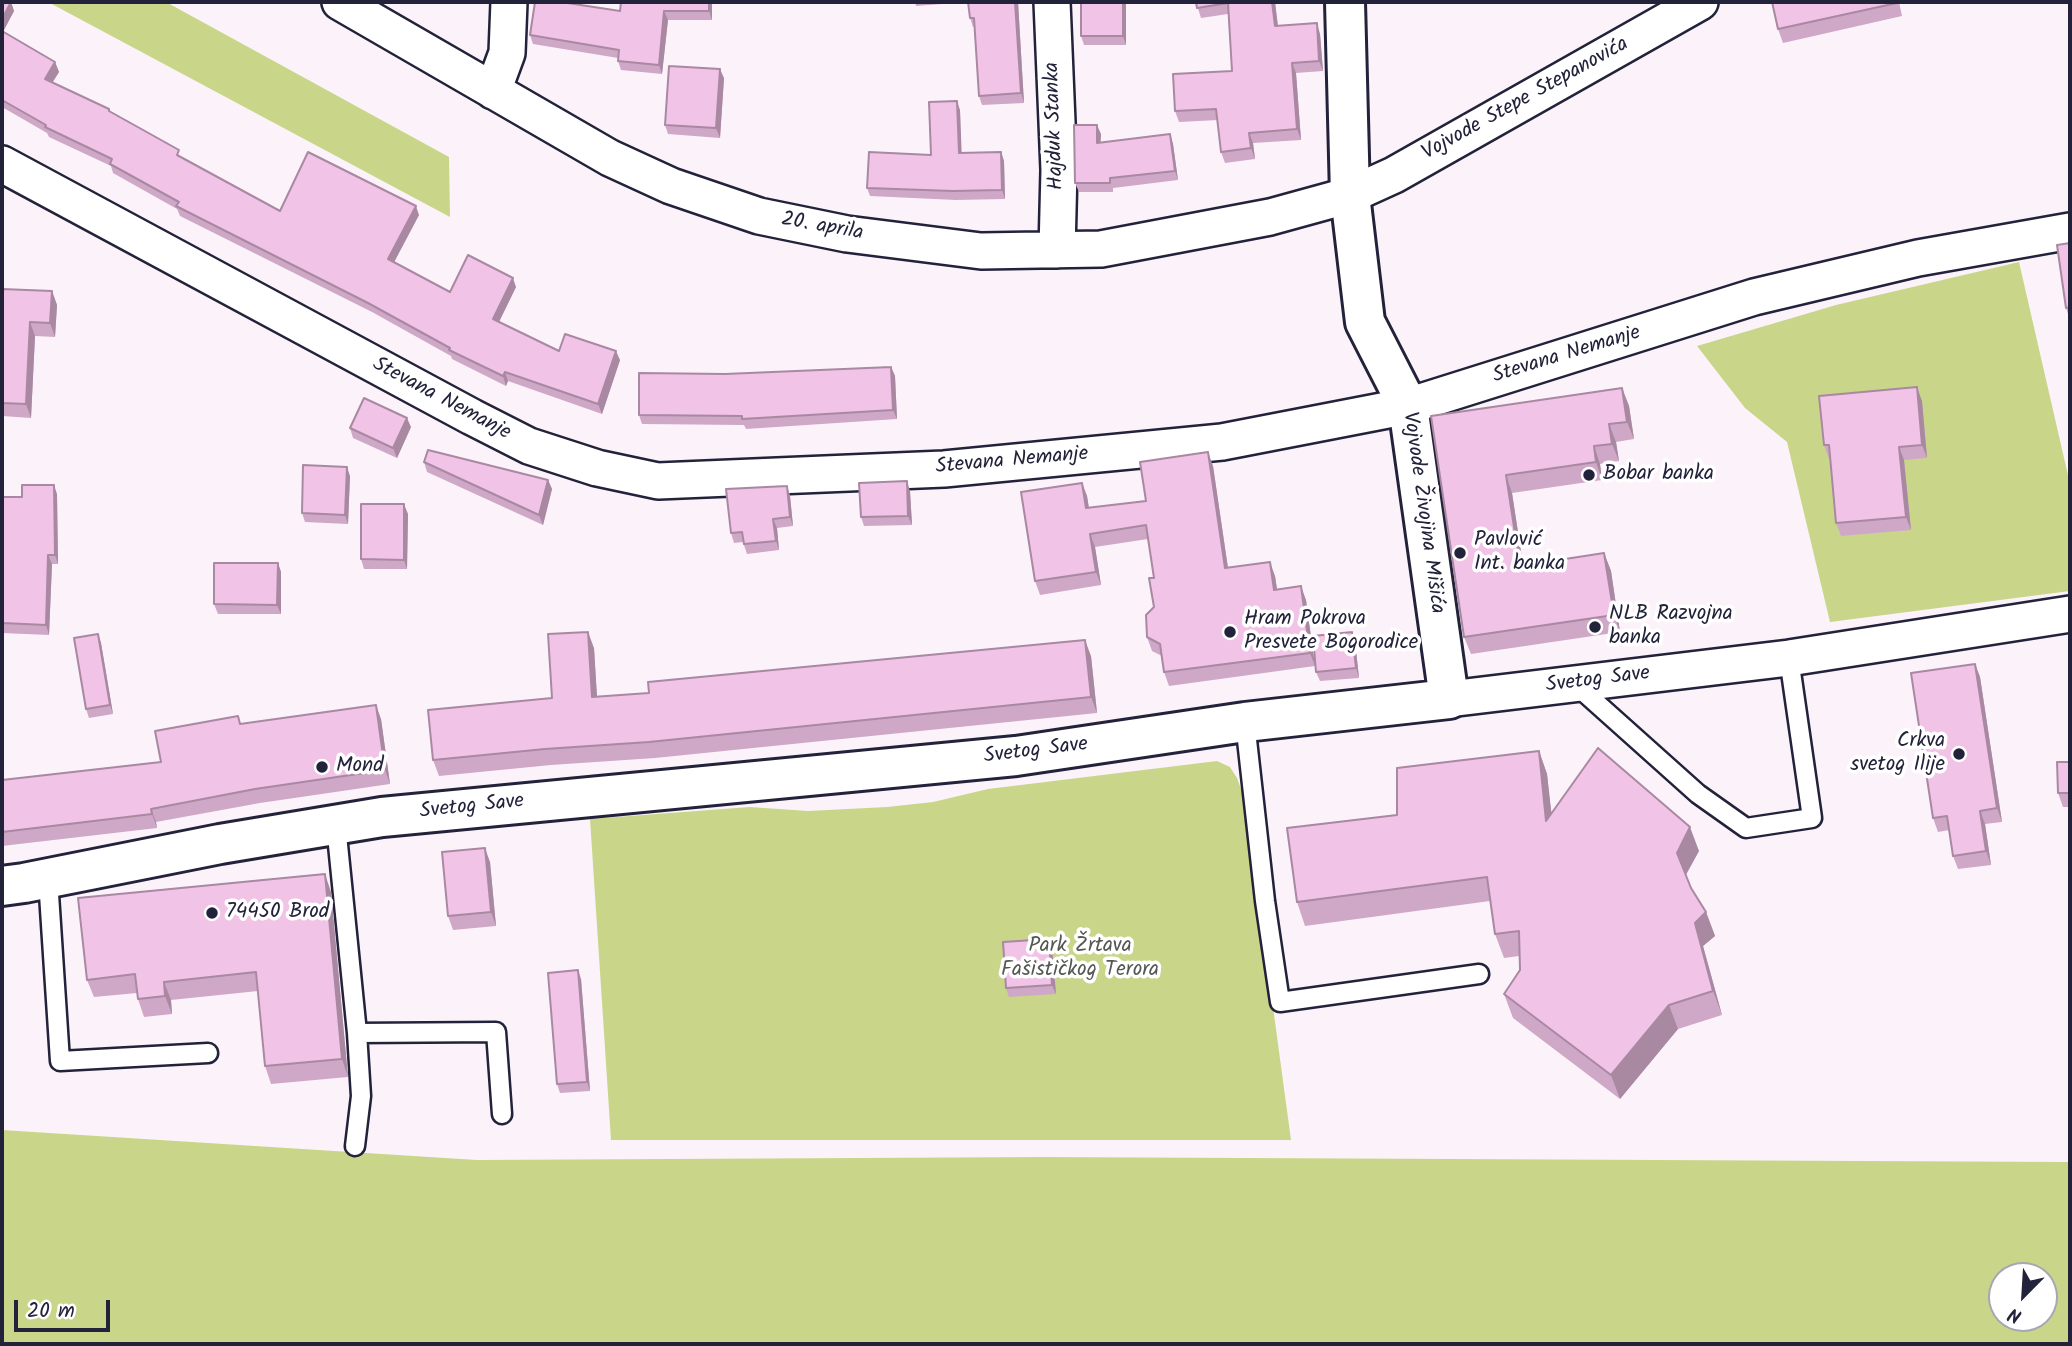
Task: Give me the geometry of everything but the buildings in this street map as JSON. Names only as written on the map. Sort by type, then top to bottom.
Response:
[{"type":"street","name":"20. aprila","points":[[340,2],[610,159],[671,186],[759,216],[847,234],[981,251],[1101,249],[1270,217],[1350,195]]},
{"type":"street","points":[[493,91],[507,53],[509,2]]},
{"type":"street","name":"Hajduk Stanka","points":[[1052,2],[1059,170],[1057,250]]},
{"type":"street","name":"Vojvode Živojina Mišića","points":[[1345,2],[1350,195],[1365,322],[1408,406],[1448,699]]},
{"type":"street","name":"Vojvode Stepe Stepanovića","points":[[1350,195],[1394,175],[1700,2]]},
{"type":"street","name":"Stevana Nemanje","points":[[2,164],[529,446],[597,468],[658,481],[944,468],[1223,442],[1408,406],[1754,297],[1918,258],[2070,230]]},
{"type":"street","name":"Svetog Save","points":[[2,886],[220,844],[422,813],[1016,756],[1245,722],[1789,658],[2070,614]]},
{"type":"lane","points":[[1574,684],[1698,794],[1746,828],[1812,818],[1789,658]]},
{"type":"lane","points":[[1245,722],[1265,901],[1280,1002],[1479,974]]},
{"type":"lane","points":[[336,825],[361,1096],[355,1146]]},
{"type":"lane","points":[[48,879],[60,1061],[208,1053]]},
{"type":"lane","points":[[357,1033],[496,1032],[502,1114]]},
{"type":"green space","points":[[48,2],[166,2],[449,157],[450,217]]},
{"type":"green space","points":[[2019,262],[2070,484],[2070,591],[1830,622],[1787,442],[1745,408],[1697,346],[1836,305]]},
{"type":"green space","name":"Park Žrtava Fašističkog Terora","points":[[1217,761],[1230,767],[1245,800],[1291,1140],[611,1140],[590,819],[750,807],[808,811],[887,807],[933,802],[988,789]]},
{"type":"green space","points":[[2,1130],[477,1160],[1043,1157],[2070,1162],[2070,1344],[2,1344]]},
{"type":"place","name":"Bobar banka","points":[[1589,475]]},
{"type":"place","name":"Pavlović Int. banka","points":[[1460,553]]},
{"type":"place","name":"NLB Razvojna banka","points":[[1595,627]]},
{"type":"place","name":"Hram Pokrova Presvete Bogorodice","points":[[1230,632]]},
{"type":"place","name":"Crkva svetog Ilije","points":[[1959,754]]},
{"type":"place","name":"Mond","points":[[322,767]]},
{"type":"place","name":"74450 Brod","points":[[212,913]]}]
